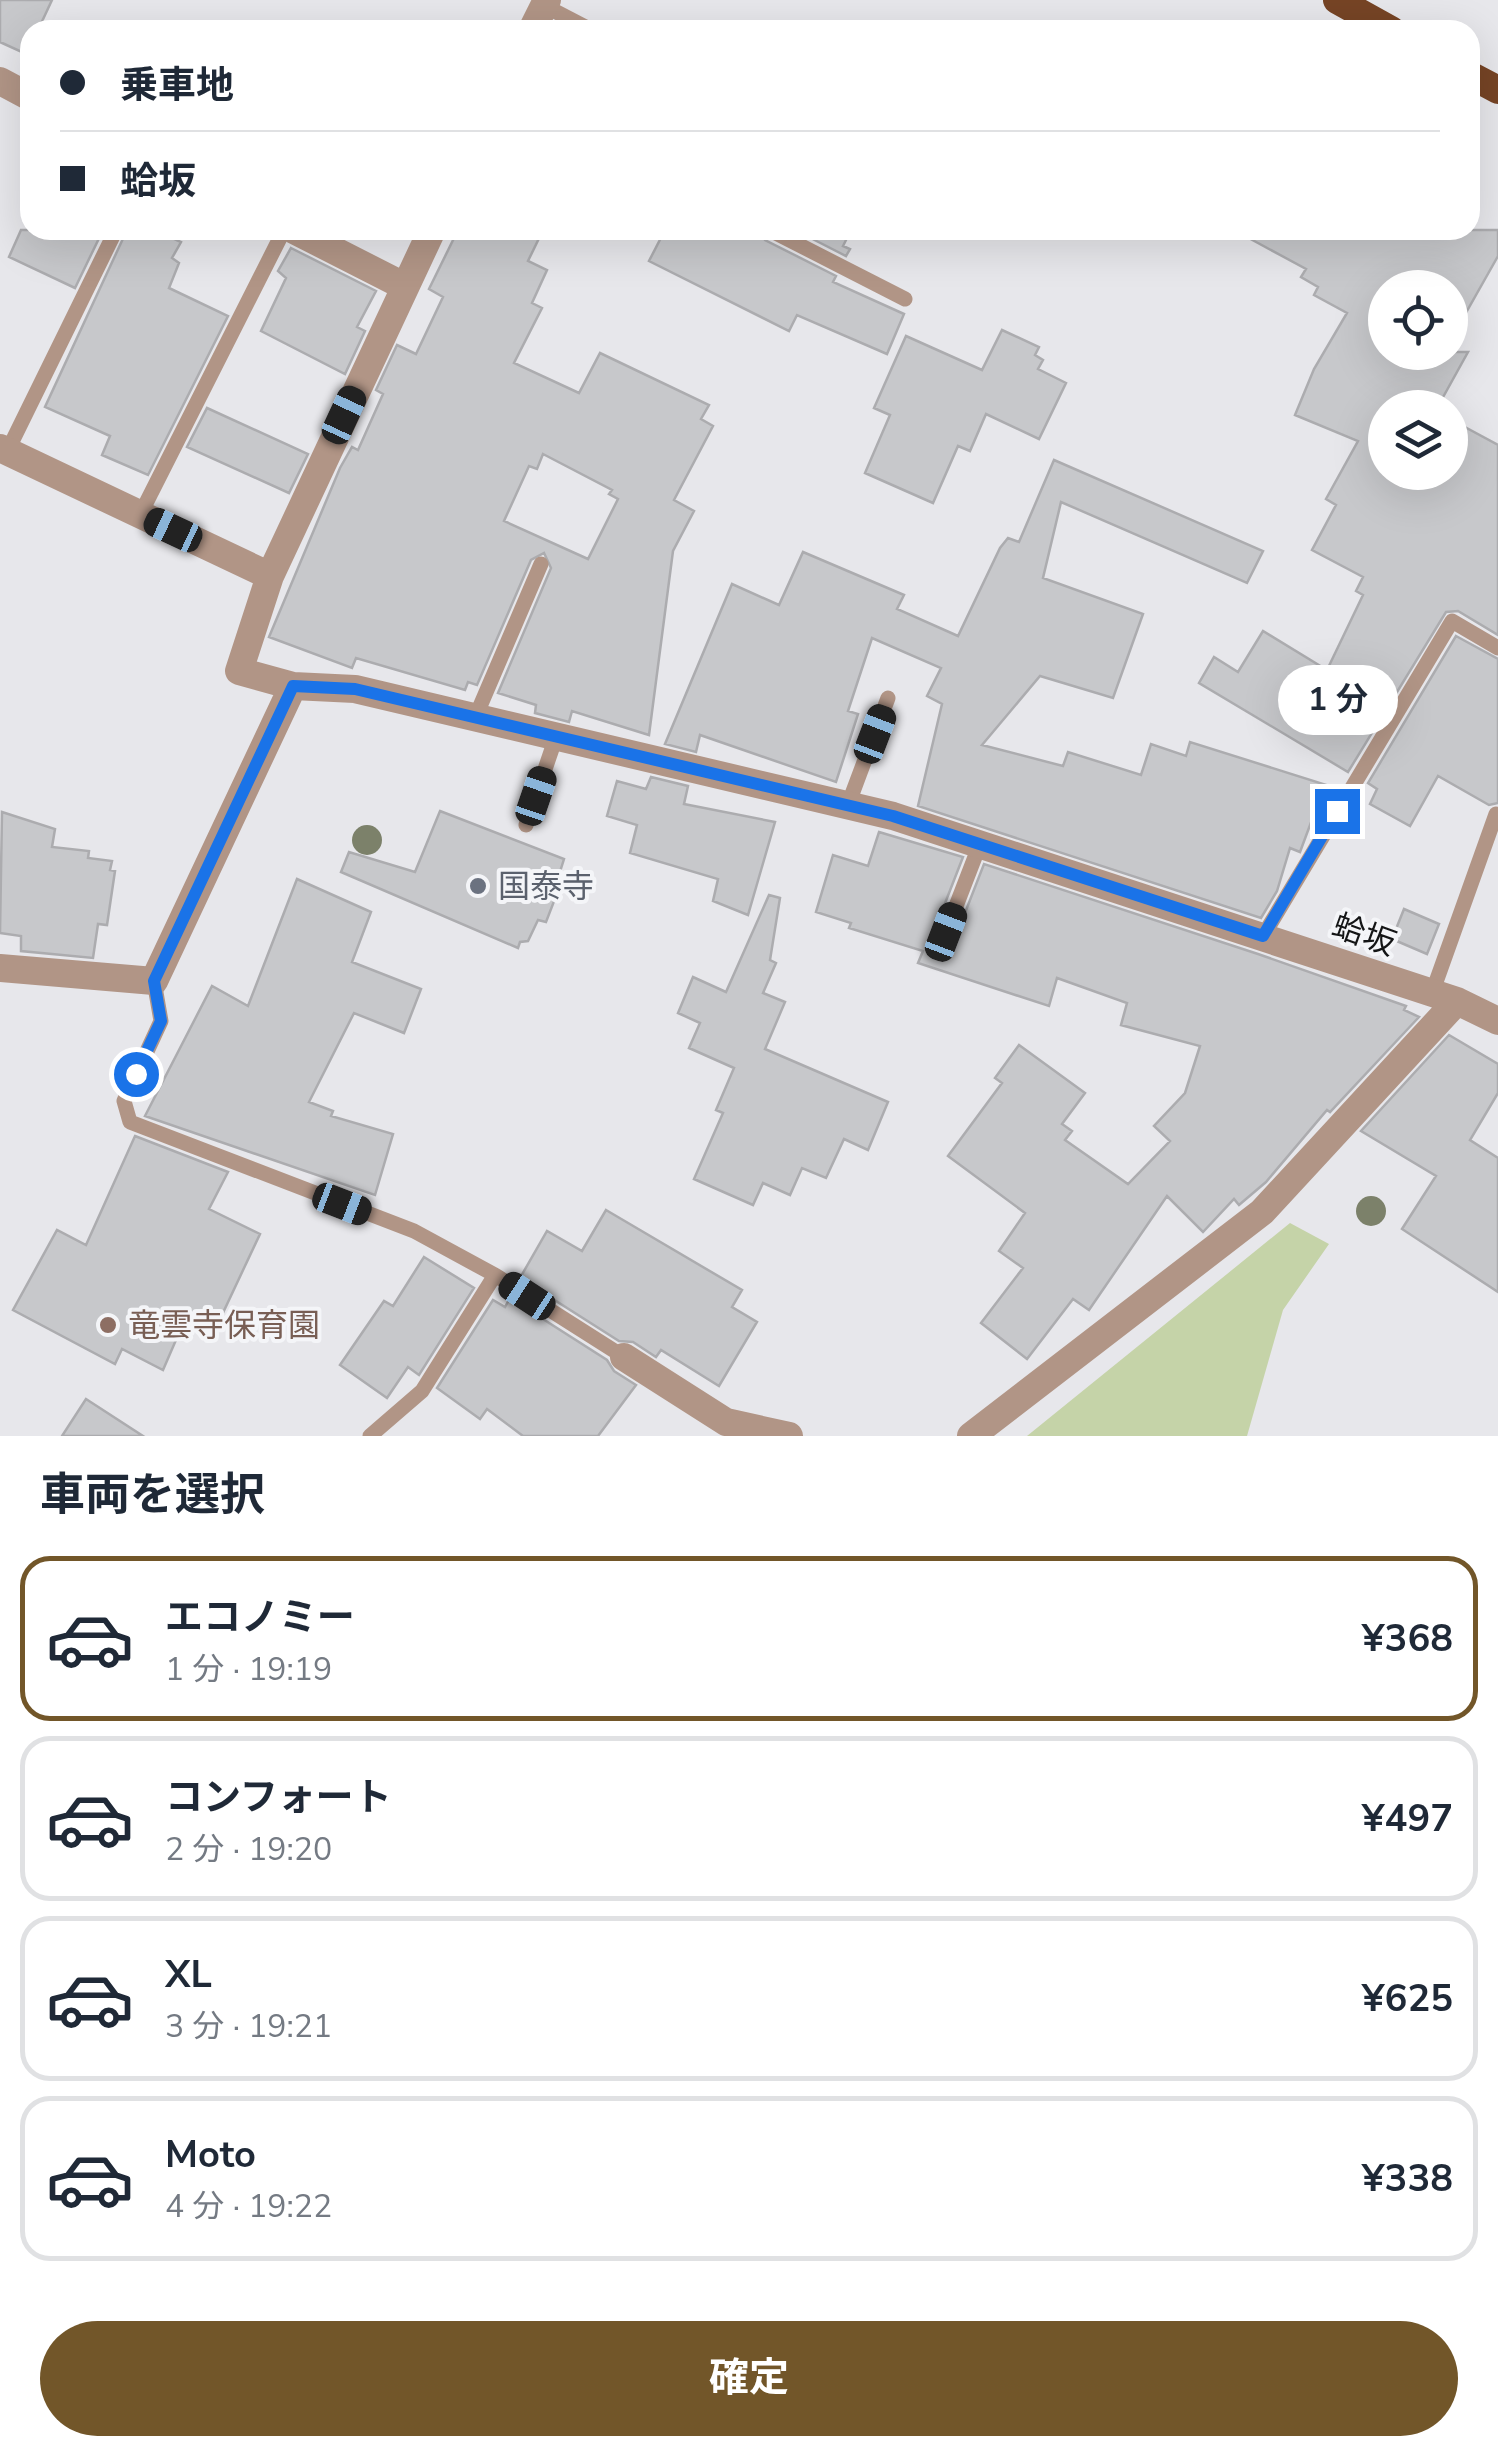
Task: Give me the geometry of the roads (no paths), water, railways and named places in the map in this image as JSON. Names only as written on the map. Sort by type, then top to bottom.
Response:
[{"type":"highway","points":[[1337,0],[1372,20]]},
{"type":"street","points":[[314,240],[404,286]]},
{"type":"street","points":[[4,450],[270,576],[427,240]]},
{"type":"street","name":"蛤坂","points":[[270,576],[239,671],[293,686],[355,689],[848,805],[1263,936],[1498,1021]]},
{"type":"street","points":[[0,968],[154,981],[293,686]]},
{"type":"street","points":[[972,1436],[1262,1212],[1444,999]]},
{"type":"street","points":[[624,1357],[726,1422],[789,1436]]},
{"type":"lane","points":[[4,450],[111,240]]},
{"type":"lane","points":[[140,515],[279,240]]},
{"type":"lane","points":[[789,240],[905,300]]},
{"type":"lane","points":[[476,718],[541,564]]},
{"type":"lane","points":[[1263,936],[1452,621],[1498,648]]},
{"type":"lane","points":[[848,805],[888,698]]},
{"type":"lane","points":[[526,825],[556,737]]},
{"type":"lane","points":[[1444,999],[1496,814]]},
{"type":"lane","points":[[946,932],[980,844]]},
{"type":"lane","points":[[154,981],[161,1021],[124,1101],[130,1122],[414,1232],[495,1275],[624,1357]]},
{"type":"lane","points":[[370,1436],[422,1391],[495,1275]]},
{"type":"place","name":"国泰寺","points":[[478,886]]},
{"type":"place","name":"竜雲寺保育園","points":[[108,1325]]}]
